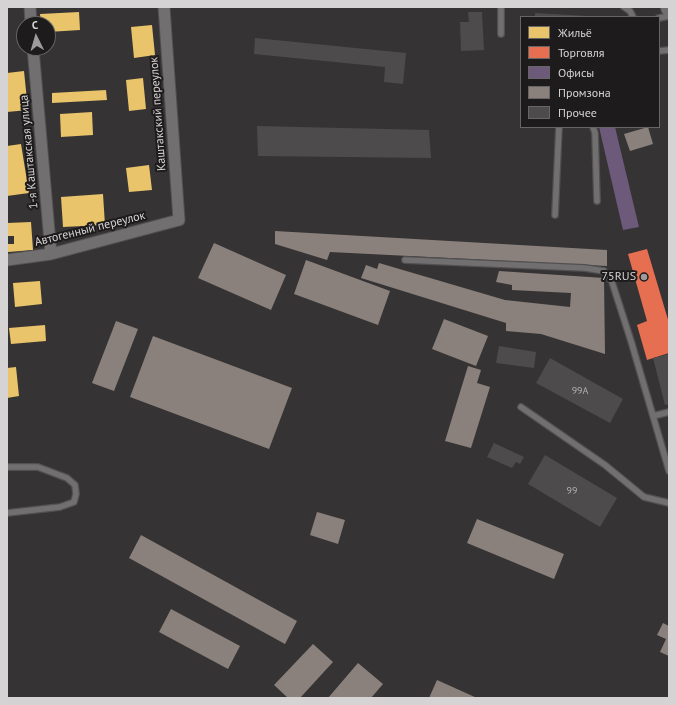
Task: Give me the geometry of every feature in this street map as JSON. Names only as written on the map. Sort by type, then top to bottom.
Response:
[{"type":"street","name":"Каштакский переулок","points":[[164,7],[179,220]]},
{"type":"street","name":"1-я Каштакская улица","points":[[34,56],[51,254]]},
{"type":"street","name":"Автогенный переулок","points":[[7,260],[51,254],[179,220]]},
{"type":"lane","points":[[501,7],[501,34]]},
{"type":"lane","points":[[624,7],[630,11],[632,16]]},
{"type":"lane","points":[[555,215],[559,128]]},
{"type":"lane","points":[[594,128],[597,201]]},
{"type":"lane","points":[[405,260],[585,268],[604,271],[612,282],[669,471]]},
{"type":"lane","points":[[521,407],[605,465],[644,497],[669,503]]},
{"type":"lane","points":[[653,416],[669,412]]},
{"type":"lane","points":[[7,467],[38,467],[67,478],[75,485],[76,494],[74,502],[60,507],[7,513]]},
{"type":"building: Жильё","points":[[79,12],[80,30],[56,32],[56,16],[40,16],[40,14]]},
{"type":"building: Жильё","points":[[152,25],[155,55],[134,58],[131,27]]},
{"type":"building: Жильё","points":[[24,71],[28,110],[7,112],[7,73]]},
{"type":"building: Жильё","points":[[143,78],[146,109],[129,111],[126,80]]},
{"type":"building: Жильё","points":[[106,90],[107,100],[52,103],[52,93]]},
{"type":"building: Жильё","points":[[92,112],[93,135],[61,137],[60,114]]},
{"type":"building: Жильё","points":[[21,144],[29,193],[7,196],[7,146]]},
{"type":"building: Жильё","points":[[149,165],[152,190],[129,192],[126,168]]},
{"type":"building: Жильё","points":[[103,194],[105,225],[63,227],[61,197]]},
{"type":"building: Жильё","points":[[31,222],[33,250],[8,252],[7,244],[14,244],[14,236],[7,236],[7,223]]},
{"type":"building: Жильё","points":[[40,281],[42,304],[15,307],[13,283]]},
{"type":"building: Жильё","points":[[45,325],[46,341],[11,344],[9,328]]},
{"type":"building: Жильё","points":[[16,367],[19,396],[7,398],[7,368]]},
{"type":"building: Торговля","points":[[647,249],[669,323],[669,353],[647,360],[637,325],[647,321],[628,254]]},
{"type":"building: Офисы","points":[[599,128],[615,128],[639,227],[623,230]]},
{"type":"building: Промзона","points":[[648,128],[653,144],[630,151],[624,134]]},
{"type":"building: Промзона","points":[[275,231],[607,250],[607,266],[330,252],[327,260],[275,244]]},
{"type":"building: Промзона","points":[[214,243],[286,275],[271,310],[198,278]]},
{"type":"building: Промзона","points":[[306,260],[390,291],[378,325],[294,294]]},
{"type":"building: Промзона","points":[[379,263],[505,300],[570,307],[571,293],[512,290],[512,285],[496,282],[499,271],[604,278],[605,354],[541,334],[506,331],[506,323],[361,278],[366,265],[377,269]]},
{"type":"building: Промзона","points":[[444,319],[488,336],[476,366],[432,349]]},
{"type":"building: Промзона","points":[[116,321],[138,329],[114,391],[92,383]]},
{"type":"building: Промзона","points":[[153,336],[292,388],[269,449],[130,397]]},
{"type":"building: Промзона","points":[[468,366],[481,370],[477,383],[490,387],[471,448],[445,441]]},
{"type":"building: Промзона","points":[[317,512],[345,520],[338,544],[310,535]]},
{"type":"building: Промзона","points":[[477,519],[564,554],[554,579],[467,543]]},
{"type":"building: Промзона","points":[[141,535],[297,621],[285,644],[129,558]]},
{"type":"building: Промзона","points":[[171,609],[240,646],[228,669],[159,632]]},
{"type":"building: Промзона","points":[[663,623],[669,626],[669,656],[660,652],[666,639],[657,635]]},
{"type":"building: Промзона","points":[[313,644],[333,662],[300,698],[288,698],[274,685]]},
{"type":"building: Промзона","points":[[358,663],[383,684],[371,698],[328,698]]},
{"type":"building: Промзона","points":[[437,680],[477,698],[429,698]]},
{"type":"building: Прочее","points":[[468,12],[482,12],[484,50],[461,51],[460,22],[469,22]]},
{"type":"building: Прочее","points":[[535,13],[587,16],[535,16]]},
{"type":"building: Прочее","points":[[255,38],[406,53],[403,84],[384,82],[385,67],[254,54]]},
{"type":"building: Прочее","points":[[257,126],[429,130],[431,158],[258,156]]},
{"type":"building: Прочее","points":[[499,346],[536,352],[534,368],[496,363]]},
{"type":"building: Прочее","points":[[669,354],[669,404],[665,405],[653,358]]},
{"type":"building: Прочее","points":[[550,358],[623,399],[610,423],[536,383]]},
{"type":"building: Прочее","points":[[494,443],[524,457],[520,464],[516,462],[512,468],[487,457]]},
{"type":"building: Прочее","points":[[545,455],[617,498],[600,527],[528,484]]},
{"type":"place","name":"75RUS","points":[[644,277]]}]
